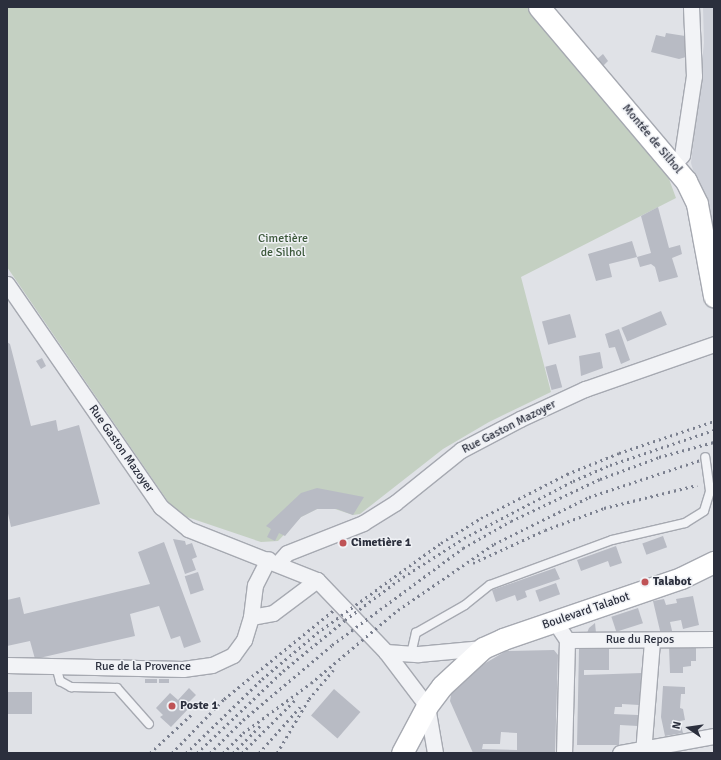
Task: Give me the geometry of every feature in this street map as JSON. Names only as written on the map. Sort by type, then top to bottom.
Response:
[{"type":"main road","name":"Montée de Silhol","points":[[539,7],[674,164],[686,181],[697,204],[714,296]]},
{"type":"main road","name":"Boulevard Talabot","points":[[402,753],[427,706],[457,671],[483,648],[681,578],[713,564]]},
{"type":"street","points":[[674,164],[682,155],[694,76],[691,7]]},
{"type":"street","name":"Rue Gaston Mazoyer","points":[[7,284],[161,507],[188,529],[273,561],[317,580]]},
{"type":"street","name":"Rue Gaston Mazoyer","points":[[273,561],[287,553],[362,523],[395,503],[461,450],[520,419],[585,389],[714,344]]},
{"type":"street","name":"Rue de la Provence","points":[[7,665],[183,669],[212,666],[233,655],[244,640],[251,617],[255,585],[273,561]]},
{"type":"street","points":[[251,617],[273,613],[317,580],[386,652],[427,706],[435,753]]},
{"type":"street","points":[[555,622],[567,640],[564,753]]},
{"type":"street","name":"Rue du Repos","points":[[567,640],[714,639]]},
{"type":"street","points":[[643,751],[652,640]]},
{"type":"street","name":"Boulevard Talabot","points":[[386,652],[411,654],[483,648]]},
{"type":"street","points":[[620,753],[643,751],[714,736]]},
{"type":"lane","points":[[411,654],[416,633],[465,605],[490,585],[612,540],[685,523],[704,511],[710,491],[705,457]]},
{"type":"lane","points":[[56,666],[60,681],[71,687],[117,688],[149,724]]},
{"type":"shaded area","points":[[703,7],[714,7],[714,242],[691,163],[704,43]]},
{"type":"green space","name":"Cimetière de Silhol","points":[[7,7],[527,7],[665,168],[676,198],[521,277],[551,392],[489,422],[443,449],[360,514],[353,515],[332,508],[317,509],[301,517],[278,541],[261,542],[187,517],[169,503],[7,267]]},
{"type":"building","points":[[666,33],[685,36],[686,57],[679,59],[651,52],[656,35],[665,37]]},
{"type":"building","points":[[603,54],[608,61],[602,67],[596,60]]},
{"type":"building","points":[[658,207],[669,248],[680,245],[682,254],[672,258],[678,277],[659,282],[655,267],[651,264],[640,267],[637,257],[651,253],[641,216]]},
{"type":"building","points":[[632,241],[637,257],[609,264],[612,277],[596,281],[588,254]]},
{"type":"building","points":[[661,311],[667,325],[627,342],[621,328]]},
{"type":"building","points":[[570,314],[576,337],[548,345],[542,322]]},
{"type":"building","points":[[619,329],[630,360],[621,364],[615,347],[609,348],[605,334]]},
{"type":"building","points":[[7,342],[10,344],[31,426],[56,420],[58,431],[79,425],[100,504],[11,527],[7,509]]},
{"type":"building","points":[[600,352],[603,368],[581,376],[579,356]]},
{"type":"building","points":[[42,358],[46,366],[41,369],[36,361]]},
{"type":"building","points":[[556,364],[562,387],[552,390],[545,367]]},
{"type":"building","points":[[317,488],[364,497],[353,515],[337,509],[317,509],[301,517],[285,536],[279,533],[275,541],[267,537],[271,529],[266,526],[301,493]]},
{"type":"building","points":[[663,536],[667,547],[646,555],[642,544]]},
{"type":"building","points":[[173,539],[185,541],[186,545],[192,543],[197,557],[192,559],[196,570],[185,574]]},
{"type":"building","points":[[164,542],[201,642],[184,648],[180,636],[171,639],[159,606],[130,614],[135,636],[35,659],[30,641],[7,646],[7,600],[20,597],[24,614],[150,584],[138,552]]},
{"type":"building","points":[[616,546],[622,563],[610,567],[608,561],[581,571],[577,560]]},
{"type":"building","points":[[555,568],[560,579],[525,591],[527,597],[517,601],[515,595],[496,602],[492,590]]},
{"type":"building","points":[[198,572],[204,590],[191,594],[185,576]]},
{"type":"building","points":[[556,583],[560,594],[539,602],[535,591]]},
{"type":"building","points":[[693,596],[699,625],[683,629],[681,620],[670,622],[673,635],[661,635],[653,601],[664,599],[666,605],[677,603],[676,599]]},
{"type":"building","points":[[638,608],[643,623],[616,632],[611,617]]},
{"type":"building","points":[[595,623],[596,633],[587,633],[589,628]]},
{"type":"building","points":[[669,647],[696,647],[696,661],[691,661],[691,666],[683,667],[683,673],[670,673]]},
{"type":"building","points":[[609,648],[609,670],[584,670],[584,675],[642,673],[639,705],[622,704],[622,707],[615,707],[614,714],[638,715],[638,726],[620,725],[619,745],[577,745],[579,649]]},
{"type":"building","points":[[554,650],[558,655],[555,753],[473,753],[450,701],[452,690],[472,671],[506,651]],"holes":[[[501,732],[517,733],[517,750],[482,749],[483,744],[500,744]]]},
{"type":"building","points":[[145,679],[157,679],[157,683],[145,683]]},
{"type":"building","points":[[159,679],[169,679],[169,683],[159,683]]},
{"type":"building","points":[[663,686],[685,687],[685,694],[681,694],[680,708],[683,709],[685,720],[680,721],[683,733],[665,736],[661,717]]},
{"type":"building","name":"Poste 1","points":[[189,688],[196,695],[187,704],[190,707],[171,727],[160,717],[163,715],[156,708],[170,693],[178,700]]},
{"type":"building","points":[[334,689],[360,712],[337,738],[311,715]]},
{"type":"building","points":[[7,692],[32,692],[32,714],[7,714]]},
{"type":"railway","points":[[186,753],[262,679],[317,633],[441,543],[481,518],[567,474],[619,453],[714,421]]},
{"type":"railway","points":[[197,753],[283,671],[345,620],[403,577],[464,538],[573,481],[610,465],[714,430]]},
{"type":"railway","points":[[210,753],[243,720],[332,645],[463,548],[511,521],[600,479],[659,457],[714,442]]},
{"type":"railway","points":[[223,753],[243,733],[311,683],[398,610],[494,544],[589,497],[700,460]]},
{"type":"railway","points":[[473,563],[545,530],[604,508],[697,485]]},
{"type":"railway","points":[[172,753],[224,699],[335,609]]},
{"type":"railway","points":[[277,753],[309,699],[333,670]]},
{"type":"railway","points":[[242,753],[296,699]]},
{"type":"railway","points":[[259,753],[300,707]]},
{"type":"railway","points":[[150,753],[193,713]]},
{"type":"railway","points":[[233,753],[262,724]]},
{"type":"place","name":"Cimetière 1","points":[[343,543]]},
{"type":"place","name":"Talabot","points":[[645,582]]},
{"type":"place","name":"Poste 1","points":[[172,706]]}]
